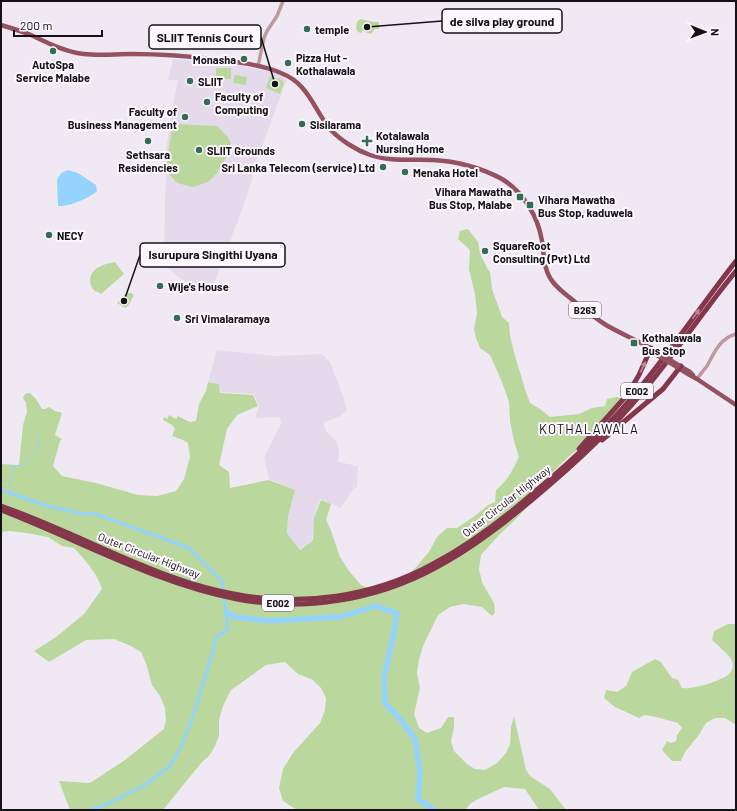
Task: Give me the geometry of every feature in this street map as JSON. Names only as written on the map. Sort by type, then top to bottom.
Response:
[{"type":"highway","name":"Outer Circular Highway","points":[[1,506],[155,570],[192,584],[224,592],[269,599],[306,599],[358,592],[385,585],[415,573],[448,556],[473,540],[541,490],[583,456],[642,393],[677,349],[736,261]]},
{"type":"highway","name":"Outer Circular Highway","points":[[1,510],[160,577],[202,591],[234,598],[256,602],[306,604],[322,603],[361,596],[387,589],[418,577],[450,560],[475,544],[511,517],[541,490],[592,442],[638,390],[722,283],[736,271]]},
{"type":"highway","points":[[557,474],[627,394],[639,375],[651,349]]},
{"type":"highway","points":[[583,456],[663,389],[679,367]]},
{"type":"main road","name":"B263","points":[[1,24],[60,48],[82,54],[159,54],[184,56],[258,66],[282,73],[298,82],[311,99],[329,128],[338,137],[359,150],[389,160],[434,160],[458,163],[484,171],[503,180],[518,192],[536,220],[540,231],[544,260],[549,276],[556,287],[606,325],[690,372],[696,378],[736,405]]},
{"type":"street","points":[[258,66],[264,38],[277,16],[283,1]]},
{"type":"street","points":[[696,378],[706,366],[718,346],[732,335],[736,334]]},
{"type":"shaded area","points":[[173,59],[234,64],[275,73],[287,79],[254,168],[252,180],[242,210],[212,289],[209,292],[181,279],[164,264],[167,167],[165,158],[178,80],[168,80]]},
{"type":"shaded area","points":[[217,350],[277,356],[322,354],[330,362],[347,411],[324,423],[324,426],[326,431],[336,441],[339,451],[338,462],[358,466],[357,487],[354,488],[341,508],[320,499],[314,518],[312,540],[300,549],[287,533],[288,518],[295,490],[269,479],[264,458],[281,423],[280,417],[255,418],[259,406],[254,394],[221,392],[219,383],[208,382]]},
{"type":"green space","points":[[360,19],[379,22],[379,29],[375,29],[371,34],[363,30],[361,33],[358,32],[356,29],[357,22]]},
{"type":"green space","points":[[216,68],[231,68],[231,79],[216,79]]},
{"type":"green space","points":[[235,75],[247,77],[246,85],[233,83]]},
{"type":"green space","points":[[270,76],[282,80],[284,83],[280,94],[266,88]]},
{"type":"green space","name":"SLIIT Grounds","points":[[173,124],[217,126],[227,136],[231,143],[227,156],[217,173],[208,182],[193,187],[177,183],[168,173],[167,159]]},
{"type":"green space","points":[[468,229],[478,242],[480,253],[490,272],[492,289],[502,317],[509,323],[510,336],[515,356],[530,403],[550,417],[579,414],[592,408],[605,406],[607,399],[617,397],[624,399],[616,413],[599,433],[568,457],[548,477],[536,485],[531,503],[481,555],[479,569],[482,582],[494,603],[495,613],[492,616],[482,607],[463,604],[450,607],[438,615],[423,646],[419,660],[417,673],[420,688],[414,714],[419,728],[427,733],[441,728],[448,717],[454,717],[454,727],[451,741],[454,751],[467,764],[475,769],[485,770],[497,763],[506,753],[510,744],[511,727],[514,716],[526,770],[530,776],[550,789],[566,810],[539,810],[525,789],[504,787],[478,799],[470,804],[465,810],[297,810],[283,801],[279,788],[283,769],[293,753],[320,723],[325,710],[326,698],[321,688],[313,680],[298,674],[285,662],[266,665],[231,690],[223,706],[219,720],[219,736],[215,746],[209,756],[202,762],[163,810],[70,810],[59,781],[90,783],[125,760],[164,729],[166,720],[165,708],[160,696],[152,685],[146,663],[141,652],[131,646],[114,639],[86,640],[49,662],[34,651],[56,637],[84,614],[102,589],[94,572],[74,548],[62,546],[48,537],[9,531],[1,532],[1,464],[19,465],[23,425],[27,412],[26,403],[23,398],[25,394],[30,393],[42,409],[49,407],[62,413],[55,435],[62,439],[60,441],[53,466],[62,476],[96,483],[138,495],[157,496],[176,491],[184,479],[190,457],[188,443],[172,436],[175,429],[172,425],[163,420],[164,417],[167,419],[169,415],[176,419],[178,416],[190,422],[196,421],[199,404],[206,391],[208,382],[219,384],[220,393],[253,395],[258,406],[237,415],[227,429],[219,465],[229,472],[230,488],[269,480],[295,490],[288,517],[287,533],[300,550],[313,540],[314,518],[321,500],[331,504],[326,520],[340,557],[361,585],[372,590],[400,584],[429,552],[437,537],[447,528],[457,528],[488,505],[495,502],[496,490],[509,475],[519,457],[510,421],[509,402],[502,382],[490,355],[480,348],[476,338],[474,329],[477,313],[475,294],[469,269],[470,250],[458,239],[460,231]]},
{"type":"green space","points":[[115,262],[124,274],[101,294],[95,291],[90,283],[91,276],[94,271],[103,265]]},
{"type":"green space","points":[[128,293],[134,295],[128,306],[125,308],[117,303],[124,295]]},
{"type":"green space","points":[[728,624],[736,625],[736,725],[725,718],[715,718],[706,723],[685,752],[681,761],[672,761],[662,750],[667,741],[671,743],[676,741],[677,735],[682,728],[678,723],[645,715],[639,718],[615,707],[604,698],[606,690],[617,692],[626,686],[632,672],[655,659],[661,662],[672,678],[678,680],[682,688],[699,686],[724,677],[732,671],[732,661],[731,658],[712,640],[714,631]]},
{"type":"water","points":[[68,170],[78,173],[96,185],[97,191],[79,202],[58,206],[57,180],[61,173]]},
{"type":"waterway","points":[[6,492],[14,472],[13,466],[23,465],[29,461],[37,452],[40,436]]},
{"type":"waterway","points":[[1,490],[51,507],[79,513],[96,514],[189,548],[222,581],[228,629],[216,637],[212,655],[191,722],[180,749],[169,767],[145,785],[107,804],[90,810]]},
{"type":"waterway","points":[[226,612],[235,617],[269,621],[340,617],[375,606],[397,613],[384,677],[385,703],[401,720],[415,739],[420,772],[418,799],[435,810]]},
{"type":"place","name":"de silva play ground","points":[[367,27]]},
{"type":"place","name":"temple","points":[[307,29]]},
{"type":"place","name":"AutoSpa Service Malabe","points":[[53,51]]},
{"type":"place","name":"Monasha","points":[[244,59]]},
{"type":"place","name":"Pizza Hut - Kothalawala","points":[[288,63]]},
{"type":"place","name":"SLIIT","points":[[190,81]]},
{"type":"place","name":"SLIIT Tennis Court","points":[[275,84]]},
{"type":"place","name":"Faculty of Computing","points":[[207,102]]},
{"type":"place","name":"Faculty of Business Management","points":[[185,117]]},
{"type":"place","name":"Sisilarama","points":[[302,124]]},
{"type":"place","name":"Sethsara Residencies","points":[[148,141]]},
{"type":"place","name":"Kotalawala Nursing Home","points":[[367,141]]},
{"type":"place","name":"SLIIT Grounds","points":[[199,150]]},
{"type":"place","name":"Sri Lanka Telecom (service) Ltd","points":[[383,167]]},
{"type":"place","name":"Menaka Hotel","points":[[405,172]]},
{"type":"place","name":"Vihara Mawatha Bus Stop, Malabe","points":[[520,197]]},
{"type":"place","name":"Vihara Mawatha Bus Stop, kaduwela","points":[[530,205]]},
{"type":"place","name":"NECY","points":[[49,235]]},
{"type":"place","name":"SquareRoot Consulting (Pvt) Ltd","points":[[485,251]]},
{"type":"place","name":"Wije's House","points":[[160,286]]},
{"type":"place","name":"Isurupura Singithi Uyana","points":[[124,301]]},
{"type":"place","name":"Sri Vimalaramaya","points":[[177,318]]},
{"type":"place","name":"Kothalawala Bus Stop","points":[[634,343]]},
{"type":"district","name":"KOTHALAWALA","points":[[589,429]]}]
